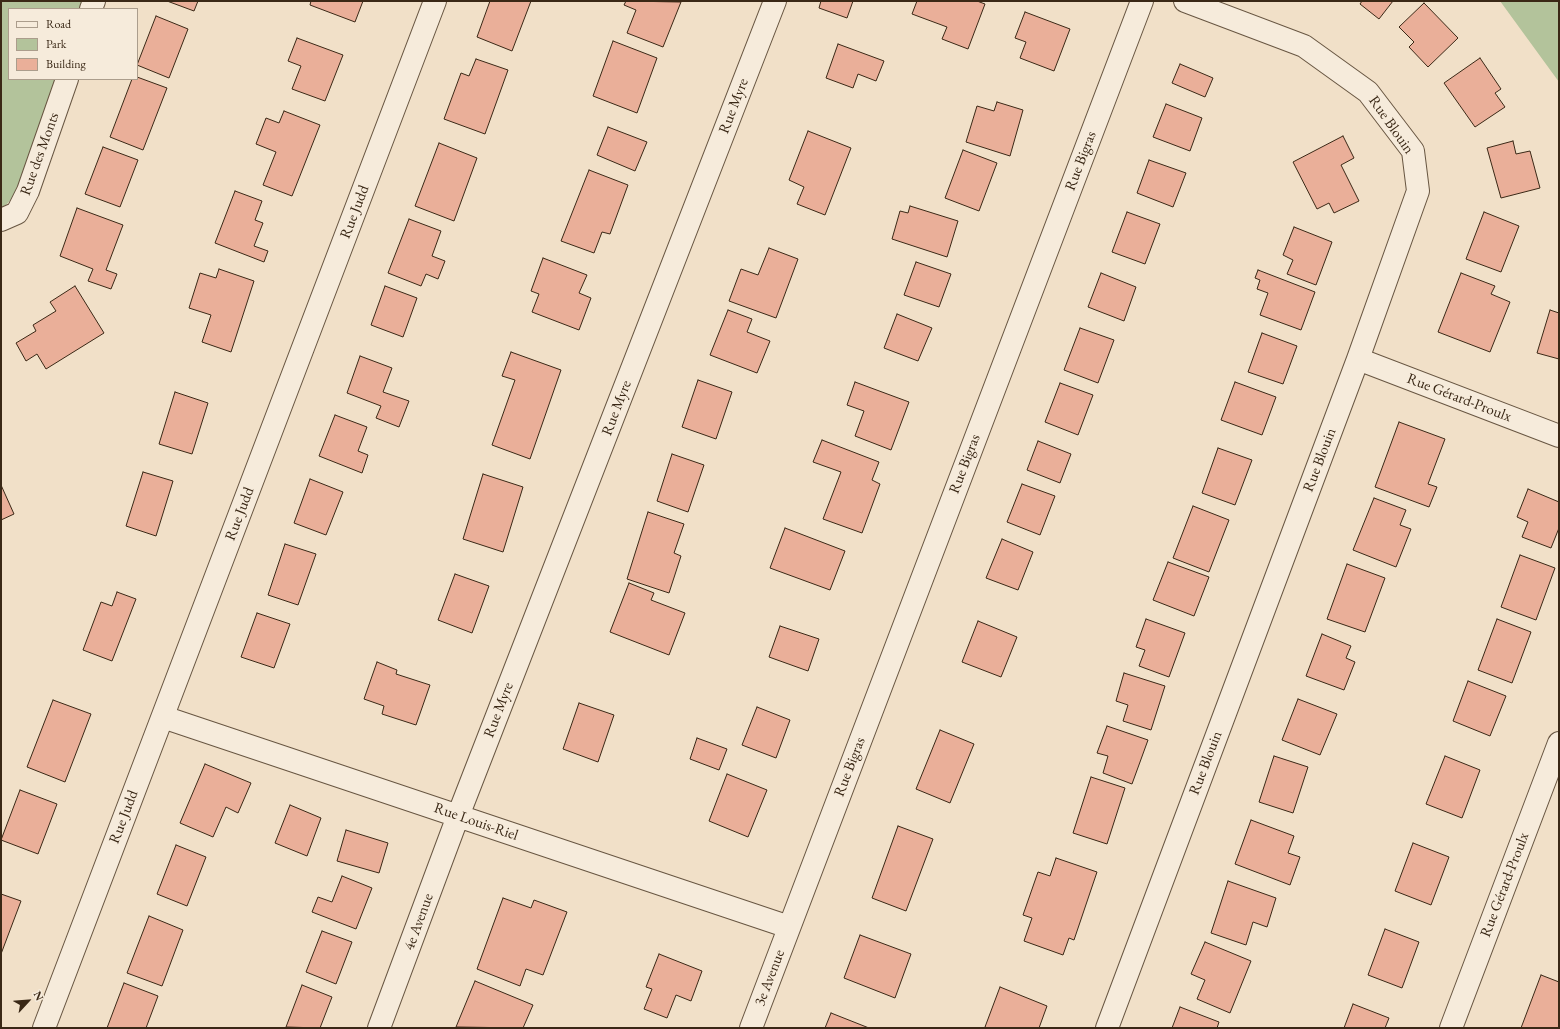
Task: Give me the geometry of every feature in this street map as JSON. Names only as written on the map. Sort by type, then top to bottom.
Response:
[{"type":"street","name":"Rue Judd","points":[[44,1028],[435,1]]},
{"type":"street","name":"Rue Myre","points":[[458,816],[775,1]]},
{"type":"street","name":"Rue Bigras","points":[[789,927],[1142,1]]},
{"type":"street","name":"Rue Blouin","points":[[1107,1028],[1358,359],[1418,191],[1413,151],[1368,92],[1304,46],[1185,1]]},
{"type":"street","name":"Rue des Monts","points":[[1,220],[17,213],[28,191],[67,80]]},
{"type":"street","name":"Rue Gérard-Proulx","points":[[1358,359],[1559,436]]},
{"type":"street","name":"Rue Louis-Riel","points":[[163,717],[789,927]]},
{"type":"street","name":"Rue Gérard-Proulx","points":[[1451,1028],[1559,742]]},
{"type":"street","name":"4e Avenue","points":[[379,1028],[458,816]]},
{"type":"street","name":"3e Avenue","points":[[751,1028],[789,927]]},
{"type":"green space","points":[[2,1],[85,1],[82,8],[8,8],[8,80],[58,80],[19,191],[6,205],[1,207]]},
{"type":"green space","points":[[1500,1],[1559,1],[1559,82]]},
{"type":"building","points":[[167,1],[198,1],[194,11]]},
{"type":"building","points":[[311,1],[363,1],[355,22],[310,5]]},
{"type":"building","points":[[490,1],[531,1],[512,51],[477,37]]},
{"type":"building","points":[[626,1],[681,2],[663,47],[627,33],[636,10],[624,5]]},
{"type":"building","points":[[821,1],[853,1],[847,18],[819,8]]},
{"type":"building","points":[[917,1],[977,1],[985,4],[968,49],[942,39],[947,27],[912,14]]},
{"type":"building","points":[[1362,1],[1393,1],[1379,19],[1360,4]]},
{"type":"building","points":[[1424,3],[1458,38],[1428,67],[1409,47],[1414,42],[1399,27]]},
{"type":"building","points":[[1025,12],[1070,29],[1054,71],[1020,58],[1026,42],[1015,38]]},
{"type":"building","points":[[156,16],[188,29],[169,78],[138,65]]},
{"type":"building","points":[[297,38],[343,55],[325,101],[292,89],[301,66],[288,61]]},
{"type":"building","points":[[613,41],[657,58],[637,113],[593,96]]},
{"type":"building","points":[[838,44],[884,61],[876,81],[858,74],[853,88],[826,78]]},
{"type":"building","points":[[1480,58],[1501,89],[1495,93],[1505,107],[1475,127],[1444,83]]},
{"type":"building","points":[[476,59],[508,70],[485,134],[444,119],[461,73],[469,76]]},
{"type":"building","points":[[1180,64],[1213,78],[1205,97],[1172,83]]},
{"type":"building","points":[[138,77],[167,88],[143,150],[110,137],[132,80],[138,80]]},
{"type":"building","points":[[997,102],[1023,110],[1010,156],[966,142],[977,106],[994,111]]},
{"type":"building","points":[[1166,104],[1202,118],[1190,151],[1153,137]]},
{"type":"building","points":[[284,111],[320,125],[292,196],[263,185],[276,152],[256,144],[266,118],[279,123]]},
{"type":"building","points":[[608,127],[647,142],[635,171],[597,155]]},
{"type":"building","points":[[808,131],[851,148],[825,215],[797,204],[804,187],[789,180]]},
{"type":"building","points":[[1343,136],[1354,158],[1341,165],[1359,201],[1334,213],[1329,203],[1317,209],[1293,162]]},
{"type":"building","points":[[1513,141],[1516,154],[1530,151],[1540,188],[1501,198],[1487,148]]},
{"type":"building","points":[[439,143],[477,158],[454,221],[415,206]]},
{"type":"building","points":[[103,147],[138,160],[120,207],[85,194]]},
{"type":"building","points":[[963,150],[997,163],[979,211],[945,198]]},
{"type":"building","points":[[1149,160],[1186,173],[1173,207],[1137,193]]},
{"type":"building","points":[[589,170],[628,185],[610,234],[602,232],[594,253],[561,241]]},
{"type":"building","points":[[235,191],[262,201],[255,220],[263,223],[254,246],[268,251],[264,262],[215,243]]},
{"type":"building","points":[[910,206],[958,221],[947,257],[892,239],[900,211],[908,213]]},
{"type":"building","points":[[77,208],[123,225],[106,270],[117,274],[111,289],[88,281],[93,269],[60,256]]},
{"type":"building","points":[[1127,212],[1160,224],[1145,264],[1112,252]]},
{"type":"building","points":[[1484,212],[1519,226],[1501,272],[1466,259]]},
{"type":"building","points":[[409,219],[441,231],[432,256],[445,261],[438,279],[426,274],[421,286],[388,273]]},
{"type":"building","points":[[1294,227],[1332,242],[1316,285],[1287,274],[1293,260],[1283,255]]},
{"type":"building","points":[[769,248],[798,259],[776,318],[729,301],[741,269],[758,275]]},
{"type":"building","points":[[543,258],[587,275],[579,293],[591,298],[579,330],[532,312],[539,294],[531,291]]},
{"type":"building","points":[[916,262],[951,274],[939,307],[904,295]]},
{"type":"building","points":[[219,269],[254,281],[231,352],[202,342],[211,315],[189,308],[200,273],[216,278]]},
{"type":"building","points":[[1258,270],[1315,292],[1301,330],[1260,315],[1268,293],[1257,289],[1260,280],[1255,278]]},
{"type":"building","points":[[1101,273],[1136,287],[1124,321],[1088,307]]},
{"type":"building","points":[[1461,273],[1495,286],[1491,294],[1510,302],[1490,352],[1438,332]]},
{"type":"building","points":[[75,286],[104,333],[46,369],[37,354],[26,361],[16,343],[36,331],[33,325],[56,311],[50,302]]},
{"type":"building","points":[[385,286],[417,298],[403,337],[371,325]]},
{"type":"building","points":[[728,310],[752,319],[747,332],[770,341],[757,373],[710,355]]},
{"type":"building","points":[[1550,310],[1559,313],[1559,359],[1537,353]]},
{"type":"building","points":[[897,314],[932,328],[918,361],[884,348]]},
{"type":"building","points":[[1080,328],[1114,340],[1098,383],[1064,370]]},
{"type":"building","points":[[1262,333],[1297,346],[1283,384],[1248,372]]},
{"type":"building","points":[[511,352],[561,370],[530,459],[492,445],[515,380],[502,376]]},
{"type":"building","points":[[360,356],[392,368],[383,392],[409,401],[399,427],[376,418],[381,406],[347,393]]},
{"type":"building","points":[[698,380],[732,392],[716,439],[682,427]]},
{"type":"building","points":[[855,382],[909,402],[891,450],[855,436],[864,411],[847,405]]},
{"type":"building","points":[[1235,382],[1276,397],[1262,435],[1221,420]]},
{"type":"building","points":[[1060,383],[1093,395],[1078,435],[1045,422]]},
{"type":"building","points":[[175,392],[208,403],[192,454],[159,444]]},
{"type":"building","points":[[335,415],[367,427],[358,451],[368,455],[362,473],[319,456]]},
{"type":"building","points":[[1399,422],[1445,439],[1428,484],[1437,487],[1429,507],[1375,487]]},
{"type":"building","points":[[822,440],[879,462],[872,480],[880,484],[862,533],[823,519],[841,472],[813,462]]},
{"type":"building","points":[[1038,441],[1071,454],[1060,483],[1027,470]]},
{"type":"building","points":[[1218,448],[1252,460],[1235,505],[1202,493]]},
{"type":"building","points":[[672,454],[704,465],[688,512],[657,501]]},
{"type":"building","points":[[143,472],[173,481],[156,536],[126,526]]},
{"type":"building","points":[[483,474],[523,487],[503,552],[463,539]]},
{"type":"building","points":[[310,479],[343,492],[326,535],[294,523]]},
{"type":"building","points":[[1022,484],[1055,496],[1040,535],[1007,522]]},
{"type":"building","points":[[1,485],[14,514],[1,520]]},
{"type":"building","points":[[1528,489],[1559,502],[1559,528],[1551,548],[1522,537],[1528,522],[1517,517]]},
{"type":"building","points":[[1374,498],[1406,510],[1400,525],[1411,529],[1396,567],[1353,550]]},
{"type":"building","points":[[1193,506],[1229,520],[1209,572],[1173,558]]},
{"type":"building","points":[[648,512],[684,524],[674,553],[681,556],[669,593],[627,579]]},
{"type":"building","points":[[785,528],[845,551],[830,590],[770,568]]},
{"type":"building","points":[[1002,539],[1033,552],[1018,590],[986,578]]},
{"type":"building","points":[[285,544],[316,554],[298,605],[268,595]]},
{"type":"building","points":[[1520,555],[1555,568],[1536,620],[1501,607]]},
{"type":"building","points":[[1168,562],[1209,577],[1194,616],[1153,600]]},
{"type":"building","points":[[1347,564],[1385,578],[1365,632],[1327,619]]},
{"type":"building","points":[[455,574],[489,586],[472,633],[438,620]]},
{"type":"building","points":[[629,583],[654,593],[651,600],[685,613],[669,655],[610,632]]},
{"type":"building","points":[[117,592],[136,599],[112,661],[83,650],[101,602],[112,606]]},
{"type":"building","points":[[257,613],[290,624],[274,668],[241,657]]},
{"type":"building","points":[[1146,619],[1185,633],[1169,677],[1139,666],[1145,650],[1136,647]]},
{"type":"building","points":[[1497,619],[1531,632],[1512,683],[1478,670]]},
{"type":"building","points":[[978,621],[1017,637],[1001,677],[962,662]]},
{"type":"building","points":[[780,626],[819,639],[808,671],[769,657]]},
{"type":"building","points":[[1322,634],[1351,646],[1346,658],[1355,662],[1344,690],[1306,676]]},
{"type":"building","points":[[377,662],[397,670],[396,674],[430,685],[416,725],[382,714],[384,706],[364,699]]},
{"type":"building","points":[[1124,673],[1165,686],[1151,730],[1123,721],[1128,705],[1116,701]]},
{"type":"building","points":[[1468,681],[1506,696],[1490,736],[1453,721]]},
{"type":"building","points":[[1298,699],[1337,714],[1320,755],[1282,740]]},
{"type":"building","points":[[53,700],[91,714],[65,782],[27,767]]},
{"type":"building","points":[[579,703],[614,715],[598,762],[563,749]]},
{"type":"building","points":[[757,707],[790,720],[776,758],[742,745]]},
{"type":"building","points":[[1107,726],[1148,740],[1132,784],[1103,773],[1108,756],[1097,753]]},
{"type":"building","points":[[940,730],[974,744],[950,803],[916,789]]},
{"type":"building","points":[[697,738],[727,749],[719,770],[690,759]]},
{"type":"building","points":[[1274,756],[1308,767],[1293,813],[1259,802]]},
{"type":"building","points":[[1445,756],[1480,770],[1462,818],[1426,804]]},
{"type":"building","points":[[205,764],[251,783],[238,813],[226,807],[213,837],[180,823]]},
{"type":"building","points":[[727,774],[767,790],[748,837],[709,821]]},
{"type":"building","points":[[1091,777],[1125,788],[1107,844],[1073,833]]},
{"type":"building","points":[[20,790],[57,804],[38,854],[1,840]]},
{"type":"building","points":[[290,805],[321,818],[307,856],[275,843]]},
{"type":"building","points":[[1251,820],[1294,836],[1288,853],[1300,857],[1290,885],[1235,864]]},
{"type":"building","points":[[898,826],[933,839],[906,911],[872,898]]},
{"type":"building","points":[[346,830],[388,843],[379,873],[337,861]]},
{"type":"building","points":[[1413,843],[1449,857],[1431,905],[1395,891]]},
{"type":"building","points":[[176,845],[206,857],[187,906],[157,894]]},
{"type":"building","points":[[1056,858],[1097,872],[1074,940],[1069,938],[1063,955],[1024,941],[1032,918],[1023,915],[1038,872],[1050,876]]},
{"type":"building","points":[[342,876],[372,888],[356,929],[312,912],[318,897],[332,902]]},
{"type":"building","points":[[1228,881],[1276,898],[1267,927],[1253,922],[1246,945],[1211,933]]},
{"type":"building","points":[[1,894],[21,901],[1,954]]},
{"type":"building","points":[[503,898],[531,908],[534,900],[567,912],[543,975],[526,969],[520,986],[477,969]]},
{"type":"building","points":[[149,916],[183,930],[162,986],[127,973]]},
{"type":"building","points":[[1385,929],[1419,942],[1402,988],[1368,975]]},
{"type":"building","points":[[322,931],[352,942],[336,984],[306,972]]},
{"type":"building","points":[[860,935],[911,954],[895,998],[844,978]]},
{"type":"building","points":[[1205,942],[1251,961],[1230,1013],[1197,999],[1205,980],[1191,974]]},
{"type":"building","points":[[659,954],[702,971],[691,1001],[676,995],[667,1018],[644,1009],[652,989],[646,987]]},
{"type":"building","points":[[1541,975],[1559,982],[1559,1028],[1521,1028]]},
{"type":"building","points":[[475,981],[533,1005],[523,1028],[456,1027]]},
{"type":"building","points":[[124,983],[158,996],[146,1028],[107,1028]]},
{"type":"building","points":[[302,985],[332,997],[320,1028],[286,1027]]},
{"type":"building","points":[[1000,987],[1047,1006],[1039,1028],[985,1027]]},
{"type":"building","points":[[1353,1004],[1389,1018],[1385,1028],[1344,1028]]},
{"type":"building","points":[[1180,1007],[1219,1022],[1217,1028],[1172,1028]]},
{"type":"building","points":[[831,1013],[869,1028],[825,1028]]}]
